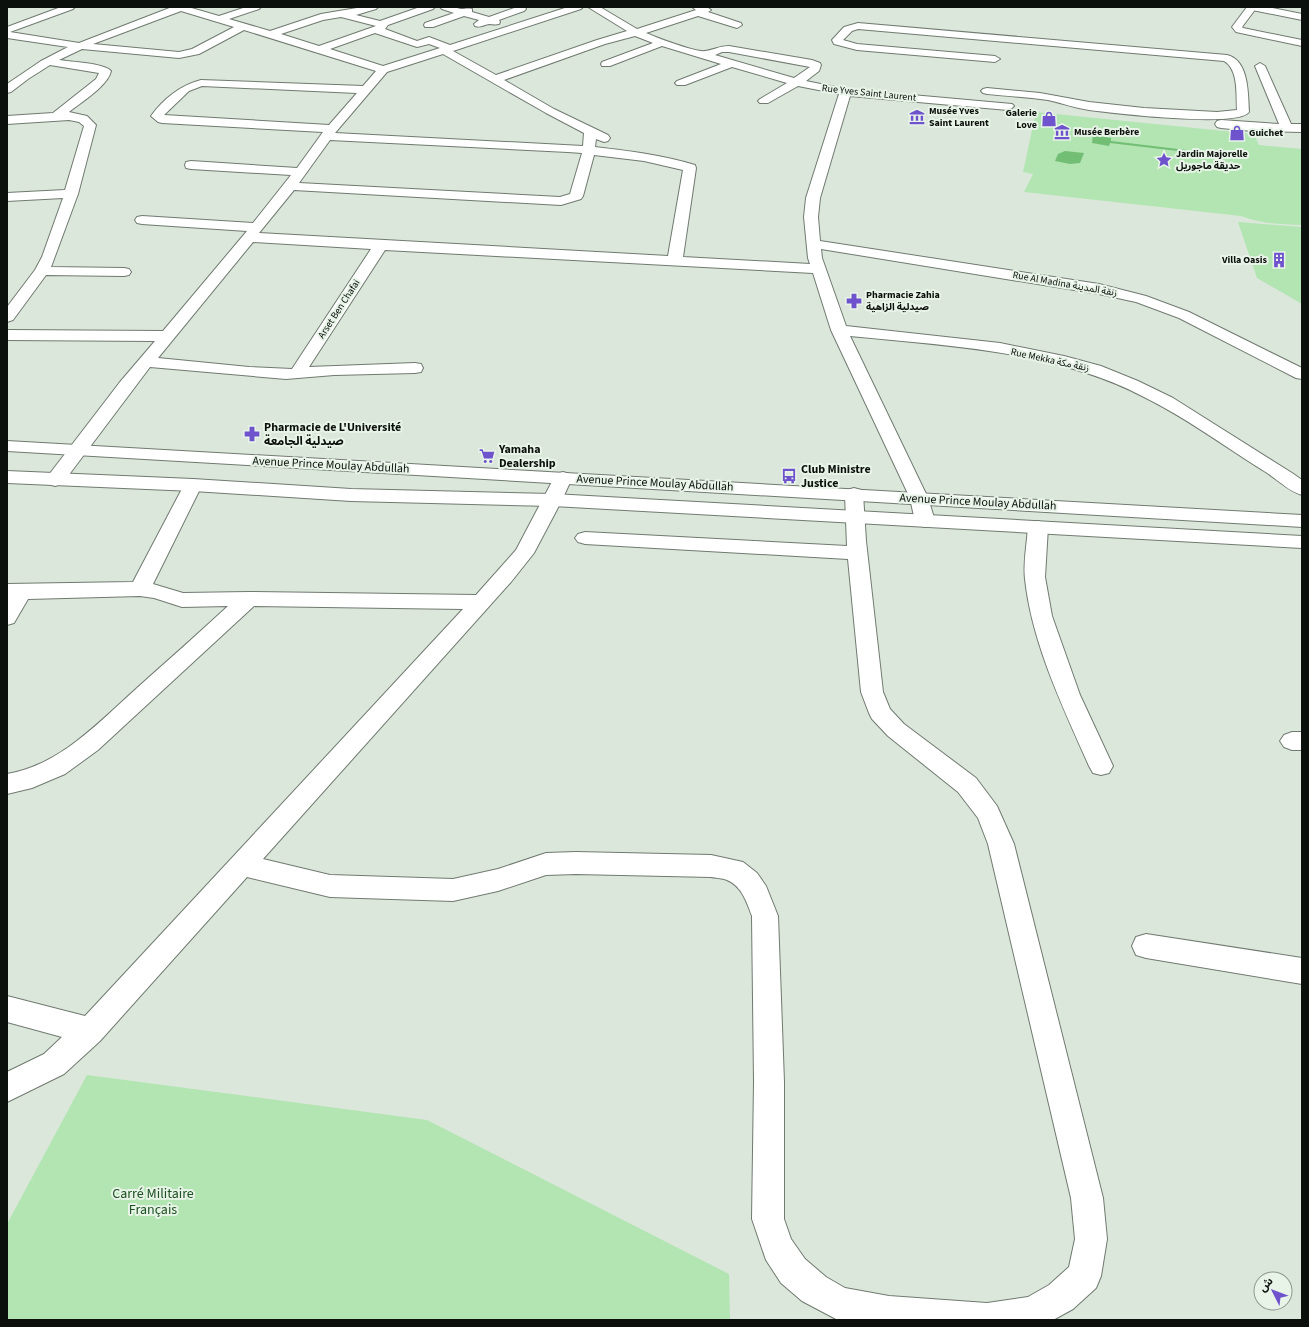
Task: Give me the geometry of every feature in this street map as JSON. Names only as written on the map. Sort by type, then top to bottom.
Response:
[{"type":"street","points":[[7,30],[70,7]]},
{"type":"street","points":[[220,19],[256,7]]},
{"type":"street","points":[[272,34],[321,17],[373,7]]},
{"type":"street","points":[[320,49],[430,7]]},
{"type":"street","points":[[445,7],[514,28]]},
{"type":"street","points":[[429,25],[478,7]]},
{"type":"street","points":[[55,480],[145,362],[211,284],[290,186],[330,132],[364,90],[383,70],[578,7]]},
{"type":"street","name":"Rue Yves Saint Laurent","points":[[593,7],[635,32],[662,43],[796,82],[845,92],[1023,107]]},
{"type":"street","points":[[1302,16],[1252,7],[1237,27],[1240,30],[1302,43]]},
{"type":"street","points":[[1285,7],[1302,10]]},
{"type":"street","points":[[7,90],[31,72],[81,46],[179,8],[272,34],[383,70]]},
{"type":"street","points":[[468,28],[521,9]]},
{"type":"street","points":[[35,10],[50,14]]},
{"type":"street","points":[[496,79],[601,42],[699,10],[736,25]]},
{"type":"street","points":[[341,14],[378,27],[417,44],[429,40],[433,41],[449,49],[550,111],[590,132],[644,157]]},
{"type":"street","points":[[7,35],[81,46],[179,55],[195,52],[244,26]]},
{"type":"street","points":[[987,91],[1048,97],[1089,106],[1213,117],[1235,116],[1240,115],[1243,112],[1240,77],[1236,64],[1227,58],[858,26],[848,29],[837,40],[838,42],[857,47],[995,59]]},
{"type":"street","points":[[433,41],[447,36]]},
{"type":"street","points":[[984,104],[1000,38]]},
{"type":"street","points":[[606,64],[662,43]]},
{"type":"street","points":[[703,56],[724,48],[808,62],[816,65],[815,68],[796,82],[764,101]]},
{"type":"street","points":[[49,62],[105,71],[104,76],[100,81],[56,117]]},
{"type":"street","points":[[681,83],[730,64]]},
{"type":"street","points":[[1260,66],[1286,127]]},
{"type":"street","points":[[364,90],[201,84],[185,88],[157,116],[162,119],[173,120],[548,146],[644,157],[675,163],[690,168],[675,260]]},
{"type":"street","points":[[845,92],[812,198],[811,217],[815,258],[839,330],[918,498],[925,521]]},
{"type":"street","points":[[1055,110],[1252,127],[1302,128]]},
{"type":"street","points":[[7,120],[77,117],[83,119],[90,125],[71,194],[49,257],[42,271],[10,309]]},
{"type":"street","points":[[290,186],[561,201],[576,196],[590,150],[590,132]]},
{"type":"street","points":[[191,165],[300,172]]},
{"type":"street","points":[[7,197],[71,194]]},
{"type":"street","points":[[142,220],[380,246],[675,260],[819,269]]},
{"type":"street","name":"Rue Al Madina زنقة المدينة","points":[[814,244],[1099,289],[1141,299],[1184,315],[1302,374]]},
{"type":"street","name":"Arset Ben Chafai","points":[[298,372],[380,246]]},
{"type":"street","points":[[42,271],[124,272]]},
{"type":"street","name":"Rue Mekka زنقة مكة","points":[[839,330],[984,346],[1066,361],[1097,370],[1138,386],[1168,402],[1302,489]]},
{"type":"street","points":[[7,335],[167,336]]},
{"type":"street","points":[[145,362],[249,372],[415,368]]},
{"type":"street","name":"Avenue Prince Moulay Abdullah","points":[[7,446],[1302,521]]},
{"type":"street","name":"Avenue Prince Moulay Abdullah","points":[[7,477],[193,484],[351,495],[553,500],[1302,542]]},
{"type":"street","points":[[7,1087],[54,1064],[90,1031],[242,865],[524,553],[553,500],[563,478]]},
{"type":"street","points":[[140,589],[193,484]]},
{"type":"street","points":[[242,865],[330,886],[453,890],[498,880],[546,864],[576,863],[711,866],[734,870],[748,881],[754,890],[765,916],[770,1082],[768,1218],[778,1248],[793,1271],[814,1289],[840,1304],[889,1313],[987,1320],[1032,1313],[1062,1297],[1084,1276],[1091,1239],[1087,1198],[1001,844],[988,813],[967,785],[896,730],[880,713],[872,692],[858,554],[854,494]]},
{"type":"street","points":[[1245,517],[1255,539]]},
{"type":"street","points":[[1038,527],[1035,577],[1041,616],[1069,695],[1101,766]]},
{"type":"street","points":[[585,538],[858,554]]},
{"type":"street","points":[[7,618],[14,591],[140,589],[156,591],[182,600],[480,602]]},
{"type":"street","points":[[7,784],[23,781],[57,767],[90,744],[249,600]]},
{"type":"street","points":[[1146,946],[1302,971]]},
{"type":"street","points":[[7,1009],[90,1031]]},
{"type":"green space","name":"Jardin Majorelle حديقة ماجوريل","points":[[1036,112],[1254,134],[1259,145],[1302,149],[1302,225],[1256,221],[1241,216],[1024,192],[1033,174],[1023,172]]},
{"type":"green space","points":[[1238,222],[1302,227],[1302,304],[1257,278]]},
{"type":"green space","name":"Carré Militaire Français","points":[[87,1075],[427,1120],[729,1274],[730,1320],[7,1320],[7,1224]]},
{"type":"shaded area","points":[[1093,135],[1111,138],[1111,141],[1220,154],[1220,156],[1110,143],[1109,146],[1092,143]]},
{"type":"shaded area","points":[[1065,151],[1084,153],[1080,163],[1070,164],[1055,161],[1058,154]]},
{"type":"place","name":"Musée Yves Saint Laurent","points":[[917,117]]},
{"type":"place","name":"Galerie Love","points":[[1049,119]]},
{"type":"place","name":"Musée Berbère","points":[[1062,132]]},
{"type":"place","name":"Guichet","points":[[1237,133]]},
{"type":"place","name":"Jardin Majorelle حديقة ماجوريل","points":[[1164,160]]},
{"type":"place","name":"Villa Oasis","points":[[1279,260]]},
{"type":"place","name":"Pharmacie Zahia صيدلية الزاهية","points":[[854,301]]},
{"type":"place","name":"Pharmacie de L'Université صيدلية الجامعة","points":[[252,434]]},
{"type":"place","name":"Yamaha Dealership","points":[[487,456]]},
{"type":"place","name":"Club Ministre Justice","points":[[789,476]]}]
